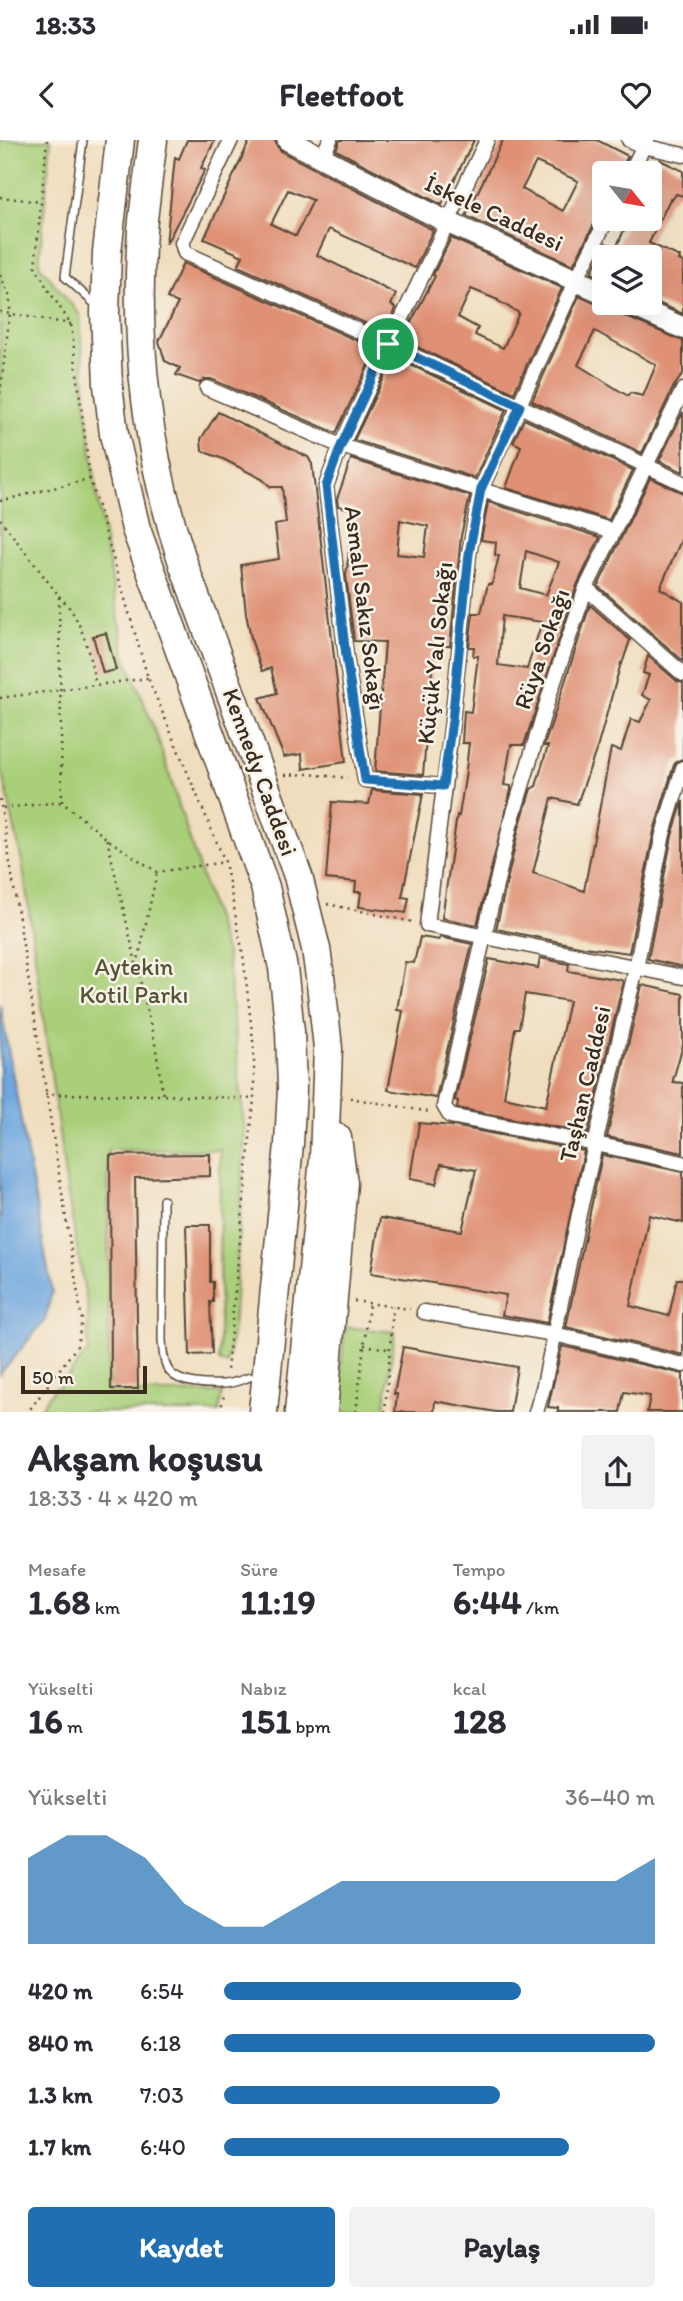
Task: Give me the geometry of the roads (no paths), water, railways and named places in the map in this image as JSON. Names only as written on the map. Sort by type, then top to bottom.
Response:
[{"type":"highway","name":"Kennedy Caddesi","points":[[120,140],[107,252],[105,313],[108,385],[114,434],[136,529],[256,858],[272,914],[283,968],[290,1031],[292,1088],[289,1144],[262,1412]]},
{"type":"highway","name":"Kennedy Caddesi","points":[[153,140],[142,229],[140,292],[144,391],[150,440],[174,536],[286,841],[304,900],[316,949],[328,1048],[324,1159],[299,1412]]},
{"type":"highway","points":[[323,1412],[343,1183],[327,1095]]},
{"type":"highway","points":[[246,1412],[238,1381],[280,1238]]},
{"type":"street","points":[[230,140],[182,243],[186,253],[388,344],[683,483]]},
{"type":"street","name":"İskele Caddesi","points":[[288,140],[326,148],[447,222],[592,287]]},
{"type":"street","name":"Asmalı Sakız Sokağı","points":[[443,786],[365,780],[346,656],[326,486],[341,446],[388,344],[487,140]]},
{"type":"street","points":[[634,161],[640,142],[683,155]]},
{"type":"street","name":"Küçük Yalı Sokağı","points":[[484,937],[427,925],[469,554],[481,489],[601,231]]},
{"type":"street","points":[[653,315],[683,328]]},
{"type":"street","points":[[207,388],[341,446],[614,531]]},
{"type":"street","name":"Rüya Sokağı","points":[[596,1144],[450,1116],[444,1106],[510,826],[550,693],[586,588],[683,390]]},
{"type":"street","points":[[586,588],[683,674]]},
{"type":"street","name":"Taşhan Caddesi","points":[[536,1412],[636,968],[663,834],[683,768]]},
{"type":"street","points":[[484,937],[683,977]]},
{"type":"street","points":[[596,1144],[683,1163]]},
{"type":"street","points":[[424,1312],[554,1334],[683,1365]]},
{"type":"lane","points":[[83,140],[65,277],[105,313]]},
{"type":"lane","points":[[163,1200],[162,1340],[165,1362],[175,1377],[199,1383],[238,1381]]},
{"type":"water","points":[[0,1004],[52,1292],[45,1320],[0,1374]]},
{"type":"park label","name":"Aytekin Kotil Parkı","points":[[134,981]]}]
